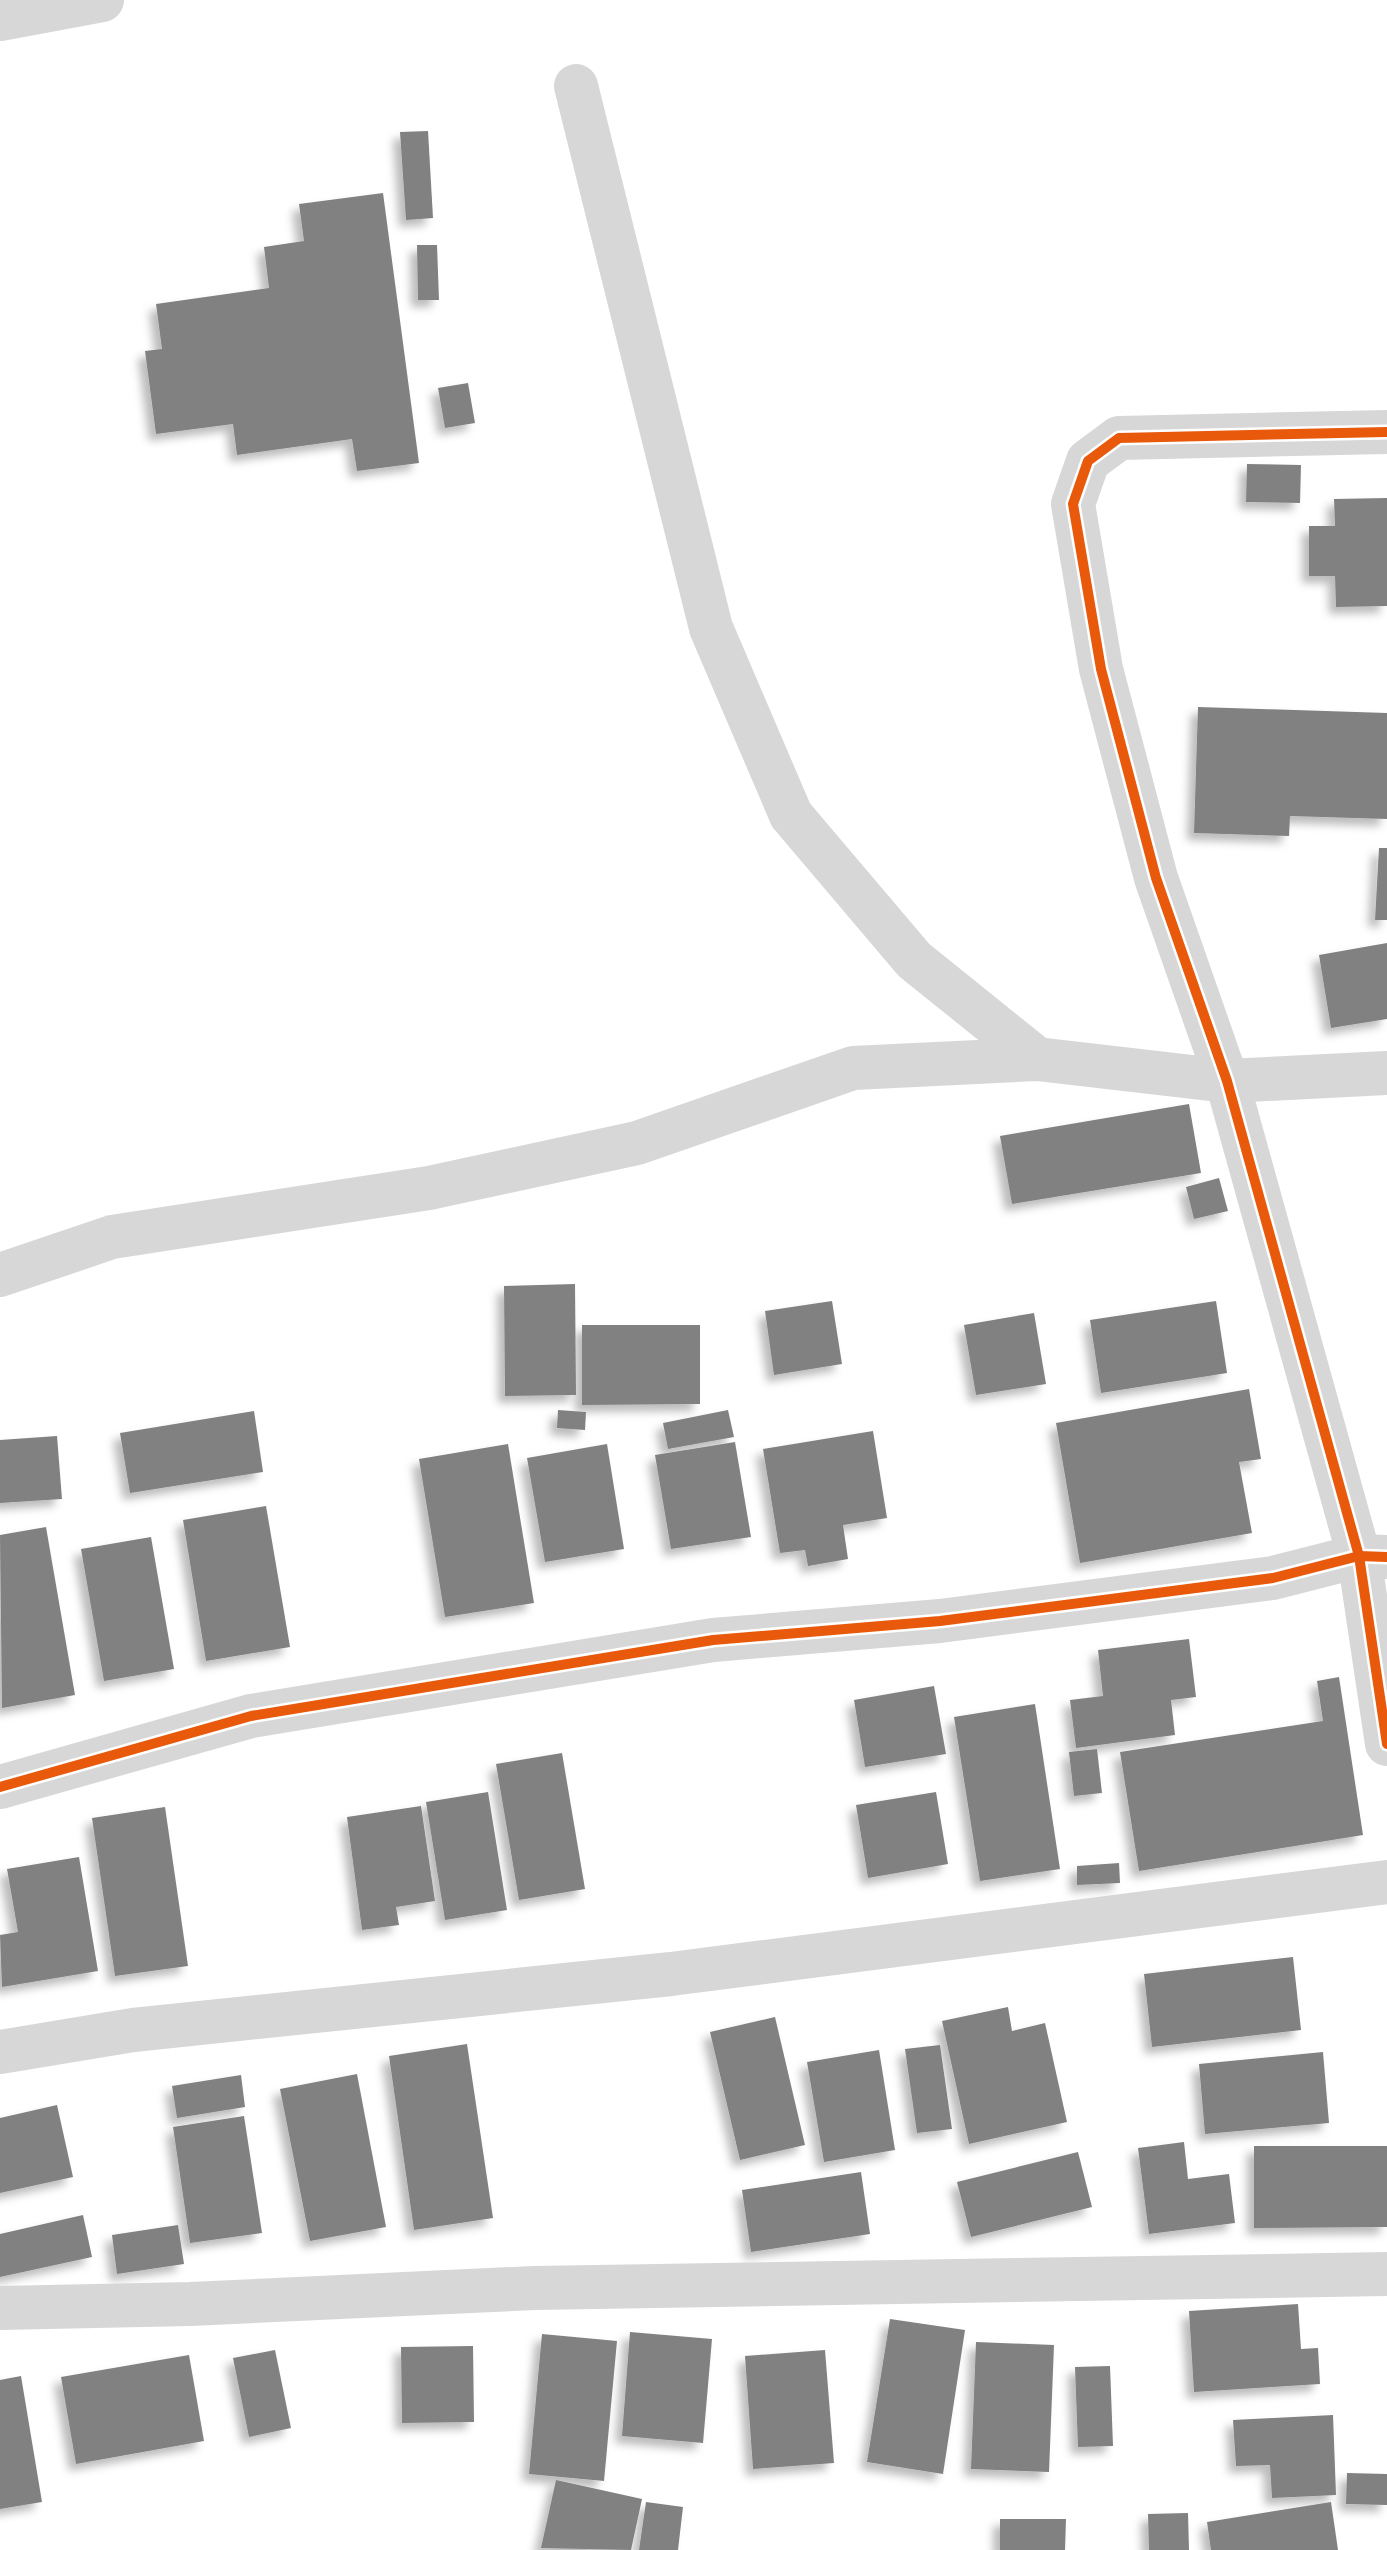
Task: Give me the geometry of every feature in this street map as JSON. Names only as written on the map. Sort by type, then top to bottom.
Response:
[{"type":"street","points":[[0,19],[102,0]]},
{"type":"street","points":[[576,86],[711,628],[791,815],[914,960],[1037,1059]]},
{"type":"street","points":[[1387,432],[1119,438],[1088,461],[1073,504],[1101,669],[1156,878],[1227,1081],[1373,1556],[1387,1744]]},
{"type":"street","points":[[0,1275],[112,1237],[429,1188],[637,1143],[853,1068],[1037,1059],[1227,1081],[1387,1073]]},
{"type":"street","points":[[0,1787],[251,1716],[713,1640],[940,1621],[1273,1578],[1373,1556]]},
{"type":"street","points":[[0,2052],[133,2030],[671,1974],[1387,1882]]},
{"type":"street","points":[[0,2308],[190,2304],[550,2288],[1387,2274]]},
{"type":"building","points":[[428,131],[433,218],[406,220],[400,132]]},
{"type":"building","points":[[383,193],[419,463],[357,471],[352,439],[237,455],[233,424],[156,434],[145,351],[162,349],[156,304],[269,288],[264,247],[304,241],[299,204]]},
{"type":"building","points":[[417,245],[437,245],[439,300],[418,300]]},
{"type":"building","points":[[468,383],[475,423],[445,428],[438,388]]},
{"type":"building","points":[[1247,464],[1301,465],[1300,503],[1246,502]]},
{"type":"building","points":[[1387,498],[1387,606],[1336,607],[1335,576],[1309,576],[1309,526],[1335,526],[1334,499]]},
{"type":"building","points":[[1198,707],[1387,713],[1387,819],[1290,816],[1289,836],[1194,833]]},
{"type":"building","points":[[1379,848],[1387,848],[1387,920],[1375,920]]},
{"type":"building","points":[[1387,943],[1387,1019],[1331,1028],[1319,955]]},
{"type":"building","points":[[1189,1104],[1201,1173],[1012,1204],[1000,1136]]},
{"type":"building","points":[[1219,1178],[1228,1211],[1194,1219],[1186,1187]]},
{"type":"building","points":[[575,1284],[576,1395],[505,1396],[504,1286]]},
{"type":"building","points":[[832,1301],[842,1364],[774,1375],[765,1311]]},
{"type":"building","points":[[1216,1301],[1227,1373],[1101,1393],[1090,1320]]},
{"type":"building","points":[[1034,1313],[1046,1384],[976,1395],[964,1325]]},
{"type":"building","points":[[582,1325],[700,1325],[700,1404],[582,1405]]},
{"type":"building","points":[[1249,1389],[1261,1459],[1239,1462],[1252,1533],[1080,1563],[1056,1423]]},
{"type":"building","points":[[558,1410],[586,1412],[585,1430],[557,1428]]},
{"type":"building","points":[[728,1410],[734,1437],[668,1449],[663,1423]]},
{"type":"building","points":[[254,1411],[263,1472],[130,1493],[120,1433]]},
{"type":"building","points":[[873,1431],[887,1518],[843,1525],[848,1559],[808,1566],[805,1550],[780,1553],[763,1449]]},
{"type":"building","points":[[57,1436],[62,1499],[0,1503],[0,1440]]},
{"type":"building","points":[[735,1442],[751,1537],[671,1549],[655,1455]]},
{"type":"building","points":[[508,1444],[534,1603],[445,1617],[419,1459]]},
{"type":"building","points":[[607,1444],[624,1549],[545,1562],[527,1458]]},
{"type":"building","points":[[266,1506],[290,1647],[206,1661],[183,1520]]},
{"type":"building","points":[[46,1527],[75,1695],[2,1708],[0,1535]]},
{"type":"building","points":[[151,1537],[174,1669],[104,1681],[81,1549]]},
{"type":"building","points":[[1189,1639],[1196,1697],[1171,1700],[1175,1735],[1076,1748],[1070,1700],[1103,1696],[1098,1650]]},
{"type":"building","points":[[1339,1677],[1363,1835],[1139,1871],[1120,1752],[1323,1721],[1317,1681]]},
{"type":"building","points":[[934,1686],[946,1754],[865,1767],[854,1700]]},
{"type":"building","points":[[1035,1704],[1060,1869],[980,1881],[954,1717]]},
{"type":"building","points":[[1097,1749],[1102,1793],[1074,1796],[1069,1752]]},
{"type":"building","points":[[562,1753],[585,1889],[519,1900],[496,1764]]},
{"type":"building","points":[[488,1792],[507,1910],[445,1920],[426,1802]]},
{"type":"building","points":[[936,1792],[948,1864],[868,1878],[856,1805]]},
{"type":"building","points":[[421,1806],[435,1901],[396,1907],[399,1925],[362,1930],[347,1817]]},
{"type":"building","points":[[165,1807],[188,1966],[115,1976],[92,1818]]},
{"type":"building","points":[[79,1857],[98,1971],[2,1987],[0,1935],[18,1932],[7,1869]]},
{"type":"building","points":[[1119,1863],[1120,1883],[1077,1885],[1077,1866]]},
{"type":"building","points":[[1293,1957],[1301,2030],[1152,2047],[1144,1974]]},
{"type":"building","points":[[1008,2007],[1012,2031],[1045,2023],[1067,2122],[969,2144],[942,2021]]},
{"type":"building","points":[[775,2017],[805,2145],[740,2160],[710,2032]]},
{"type":"building","points":[[467,2044],[493,2218],[414,2230],[389,2056]]},
{"type":"building","points":[[940,2045],[952,2129],[917,2133],[905,2049]]},
{"type":"building","points":[[879,2050],[895,2150],[824,2162],[807,2062]]},
{"type":"building","points":[[1323,2052],[1329,2123],[1205,2134],[1199,2064]]},
{"type":"building","points":[[357,2074],[386,2227],[310,2241],[280,2089]]},
{"type":"building","points":[[241,2075],[245,2107],[177,2118],[172,2086]]},
{"type":"building","points":[[57,2105],[73,2177],[0,2193],[0,2118]]},
{"type":"building","points":[[244,2116],[262,2233],[190,2243],[173,2127]]},
{"type":"building","points":[[1184,2142],[1188,2179],[1229,2174],[1235,2223],[1149,2234],[1138,2148]]},
{"type":"building","points":[[1254,2146],[1387,2146],[1387,2227],[1254,2228]]},
{"type":"building","points":[[1078,2152],[1092,2207],[971,2237],[957,2182]]},
{"type":"building","points":[[861,2172],[870,2234],[751,2252],[742,2190]]},
{"type":"building","points":[[83,2215],[92,2257],[0,2277],[0,2234]]},
{"type":"building","points":[[178,2225],[184,2264],[117,2274],[112,2235]]},
{"type":"building","points":[[1298,2304],[1301,2349],[1318,2348],[1320,2384],[1194,2392],[1189,2311]]},
{"type":"building","points":[[890,2319],[965,2330],[943,2474],[867,2462]]},
{"type":"building","points":[[630,2332],[712,2339],[703,2443],[622,2436]]},
{"type":"building","points":[[542,2334],[617,2341],[604,2481],[529,2474]]},
{"type":"building","points":[[976,2342],[1054,2345],[1049,2472],[971,2469]]},
{"type":"building","points":[[473,2346],[474,2422],[402,2423],[401,2347]]},
{"type":"building","points":[[275,2350],[291,2428],[249,2437],[233,2358]]},
{"type":"building","points":[[825,2350],[834,2463],[753,2469],[745,2356]]},
{"type":"building","points":[[189,2355],[204,2441],[76,2464],[61,2377]]},
{"type":"building","points":[[1110,2366],[1113,2446],[1078,2447],[1075,2367]]},
{"type":"building","points":[[21,2376],[42,2502],[0,2509],[0,2380]]},
{"type":"building","points":[[1333,2415],[1336,2495],[1272,2498],[1270,2465],[1236,2466],[1233,2420]]},
{"type":"building","points":[[1347,2473],[1387,2474],[1387,2505],[1346,2504]]},
{"type":"building","points":[[556,2480],[642,2499],[631,2550],[541,2548]]},
{"type":"building","points":[[646,2502],[683,2507],[678,2550],[639,2550]]},
{"type":"building","points":[[1331,2502],[1338,2550],[1211,2550],[1207,2522]]},
{"type":"building","points":[[1188,2513],[1189,2550],[1149,2550],[1148,2514]]},
{"type":"building","points":[[1000,2519],[1066,2519],[1065,2550],[1000,2550]]},
{"type":"cycle path","points":[[1387,432],[1119,438],[1088,461],[1073,504],[1101,669],[1156,878],[1227,1081],[1359,1556],[1387,1744]]},
{"type":"cycle path","points":[[0,1787],[251,1716],[713,1640],[940,1621],[1273,1578],[1359,1556],[1387,1557]]}]
